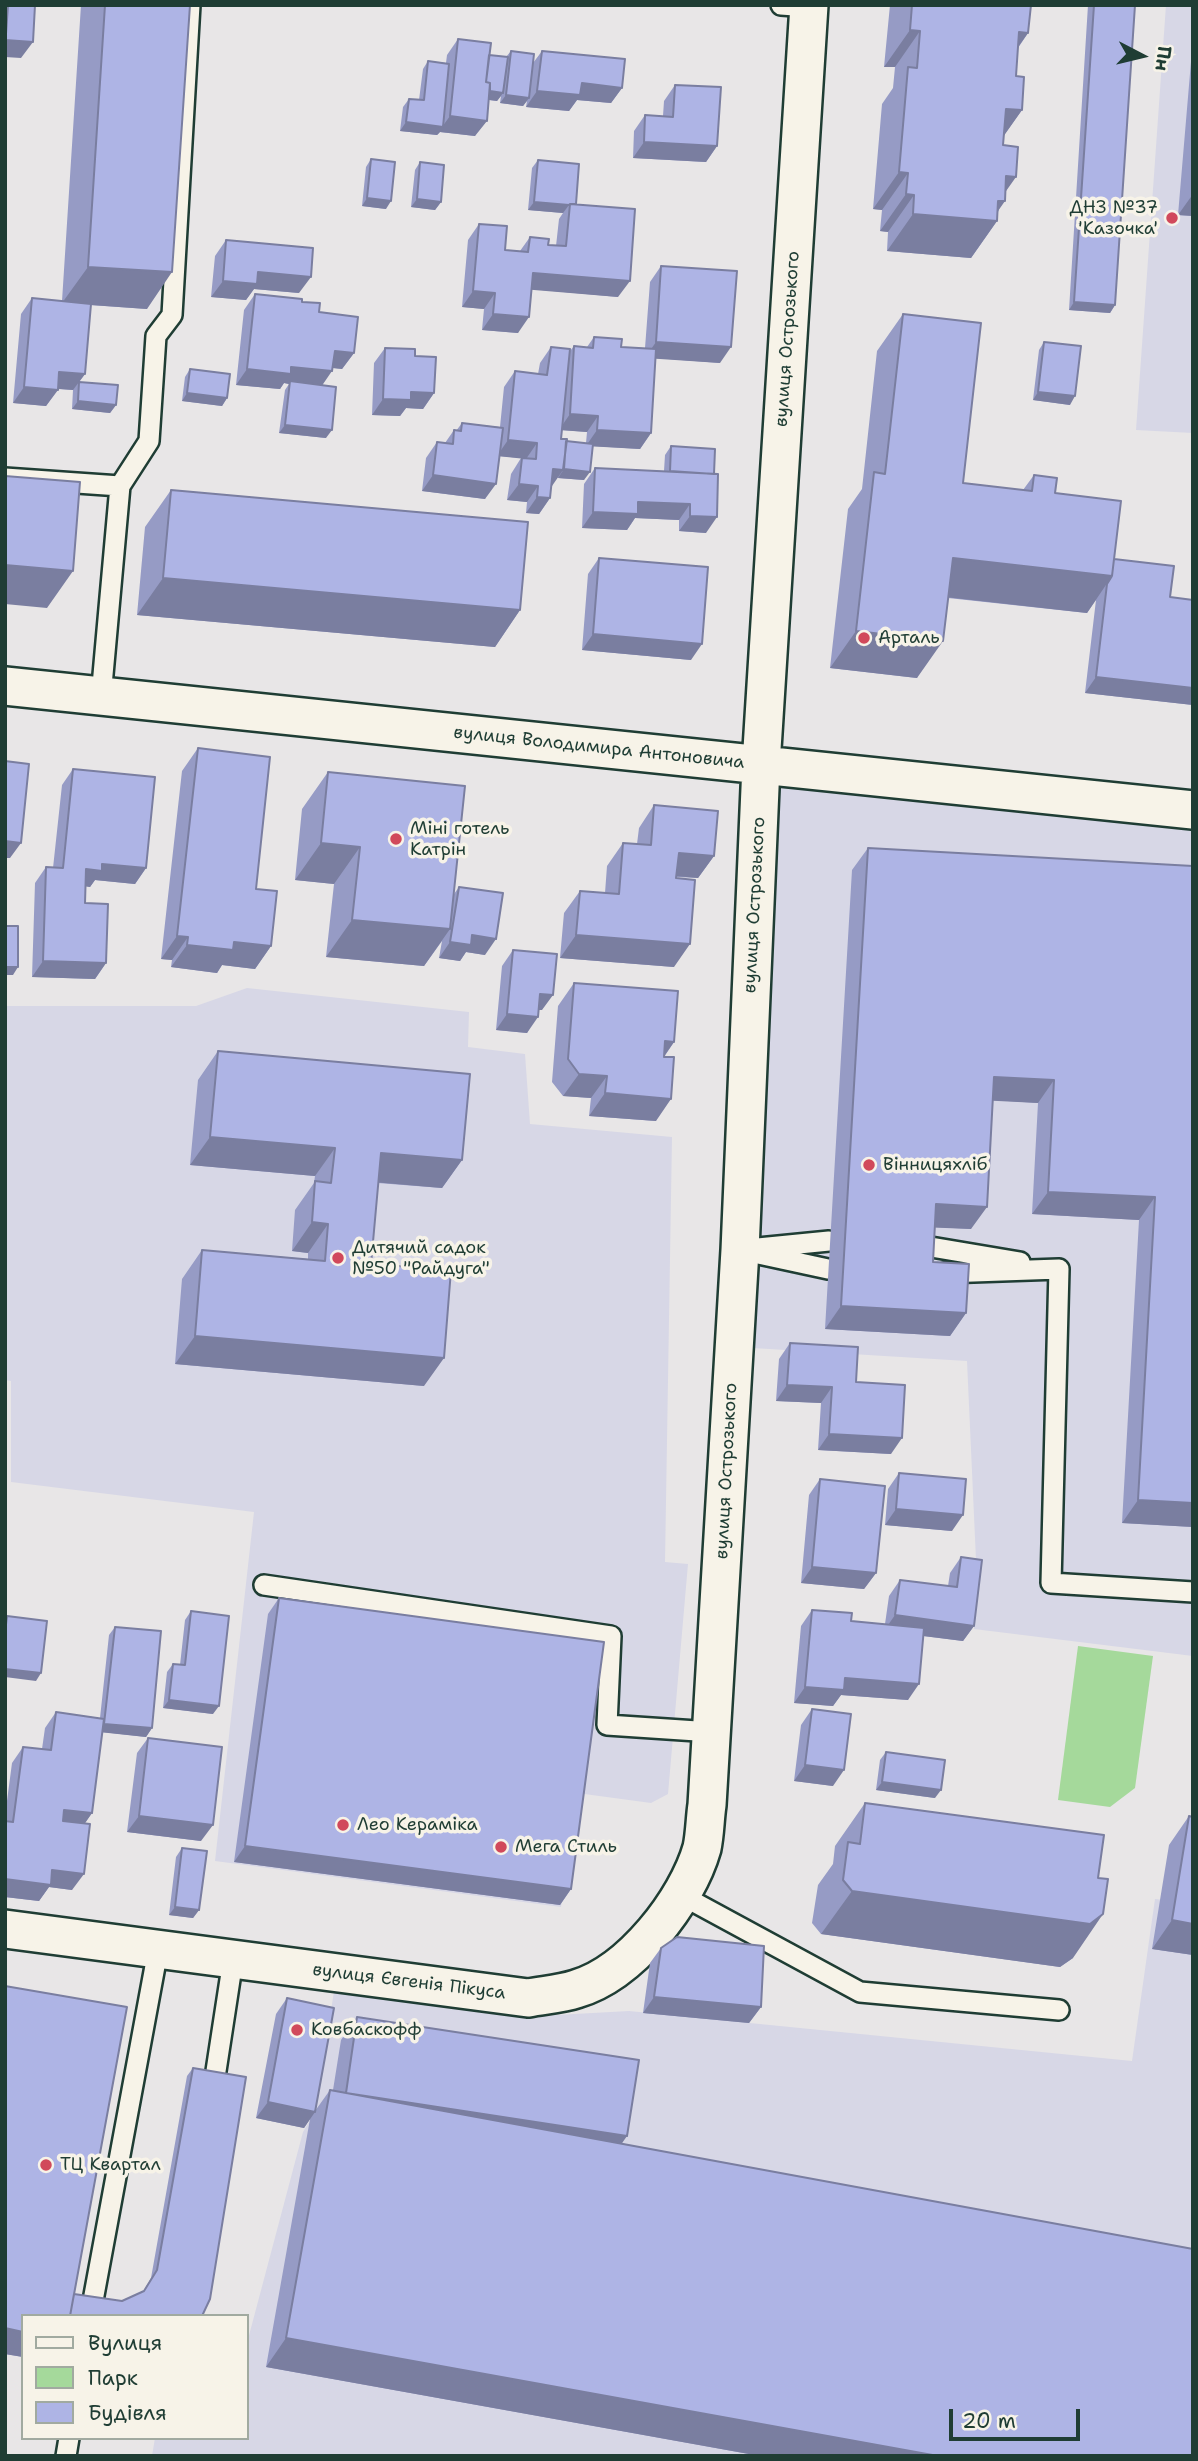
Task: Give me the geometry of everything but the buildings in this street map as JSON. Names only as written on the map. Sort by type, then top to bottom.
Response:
[{"type":"street","name":"вулиця Острозького","points":[[707,1805],[740,1250],[761,765],[800,6]]},
{"type":"street","name":"вулиця Володимира Антоновича","points":[[5,686],[1193,810]]},
{"type":"street","name":"вулиця Євгенія Пікуса","points":[[5,1929],[528,1998],[578,1989],[616,1968],[652,1935],[681,1895],[702,1847],[707,1805]]},
{"type":"lane","points":[[101,696],[120,486],[149,441],[156,336],[172,314],[191,5]]},
{"type":"lane","points":[[5,478],[120,486]]},
{"type":"lane","points":[[740,1250],[829,1241]]},
{"type":"lane","points":[[919,1245],[1059,1269]]},
{"type":"lane","points":[[740,1250],[828,1269]]},
{"type":"lane","points":[[929,1274],[1059,1269]]},
{"type":"lane","points":[[1059,1269],[1051,1583],[1193,1592]]},
{"type":"lane","points":[[264,1586],[611,1636],[607,1725],[712,1732]]},
{"type":"lane","points":[[681,1895],[860,1992],[1059,2010]]},
{"type":"lane","points":[[92,2306],[158,1950]]},
{"type":"lane","points":[[208,2120],[233,1960]]},
{"type":"shaded area","name":"ДНЗ №37 'Казочка'","points":[[1166,5],[1193,5],[1193,433],[1136,430]]},
{"type":"shaded area","points":[[764,769],[1193,820],[1193,1656],[974,1629],[977,1582],[967,1361],[736,1347]]},
{"type":"shaded area","name":"Дитячий садок №50 \"Райдуга\"","points":[[247,988],[469,1012],[468,1047],[525,1054],[530,1124],[672,1137],[665,1562],[688,1564],[668,1794],[651,1803],[577,1793],[561,1907],[215,1861],[254,1512],[11,1482],[11,1381],[5,1380],[5,1006],[196,1006]]},
{"type":"shaded area","points":[[1155,1899],[1193,1903],[1193,2456],[152,2456],[155,2440],[248,2440],[248,2339],[303,2132],[315,2112],[335,1985],[538,2016],[629,2011],[1132,2061]]},
{"type":"green space","points":[[1078,1646],[1153,1656],[1135,1788],[1110,1807],[1058,1800]]},
{"type":"place","name":"ДНЗ №37 'Казочка'","points":[[1172,218]]},
{"type":"place","name":"Арталь","points":[[864,638]]},
{"type":"place","name":"Міні готель Катрін","points":[[396,839]]},
{"type":"place","name":"Вінницяхліб","points":[[869,1165]]},
{"type":"place","name":"Дитячий садок №50 \"Райдуга\"","points":[[338,1258]]},
{"type":"place","name":"Лео Кераміка","points":[[343,1825]]},
{"type":"place","name":"Мега Стиль","points":[[501,1847]]},
{"type":"place","name":"Ковбаскофф","points":[[297,2030]]},
{"type":"place","name":"ТЦ Квартал","points":[[46,2165]]}]
